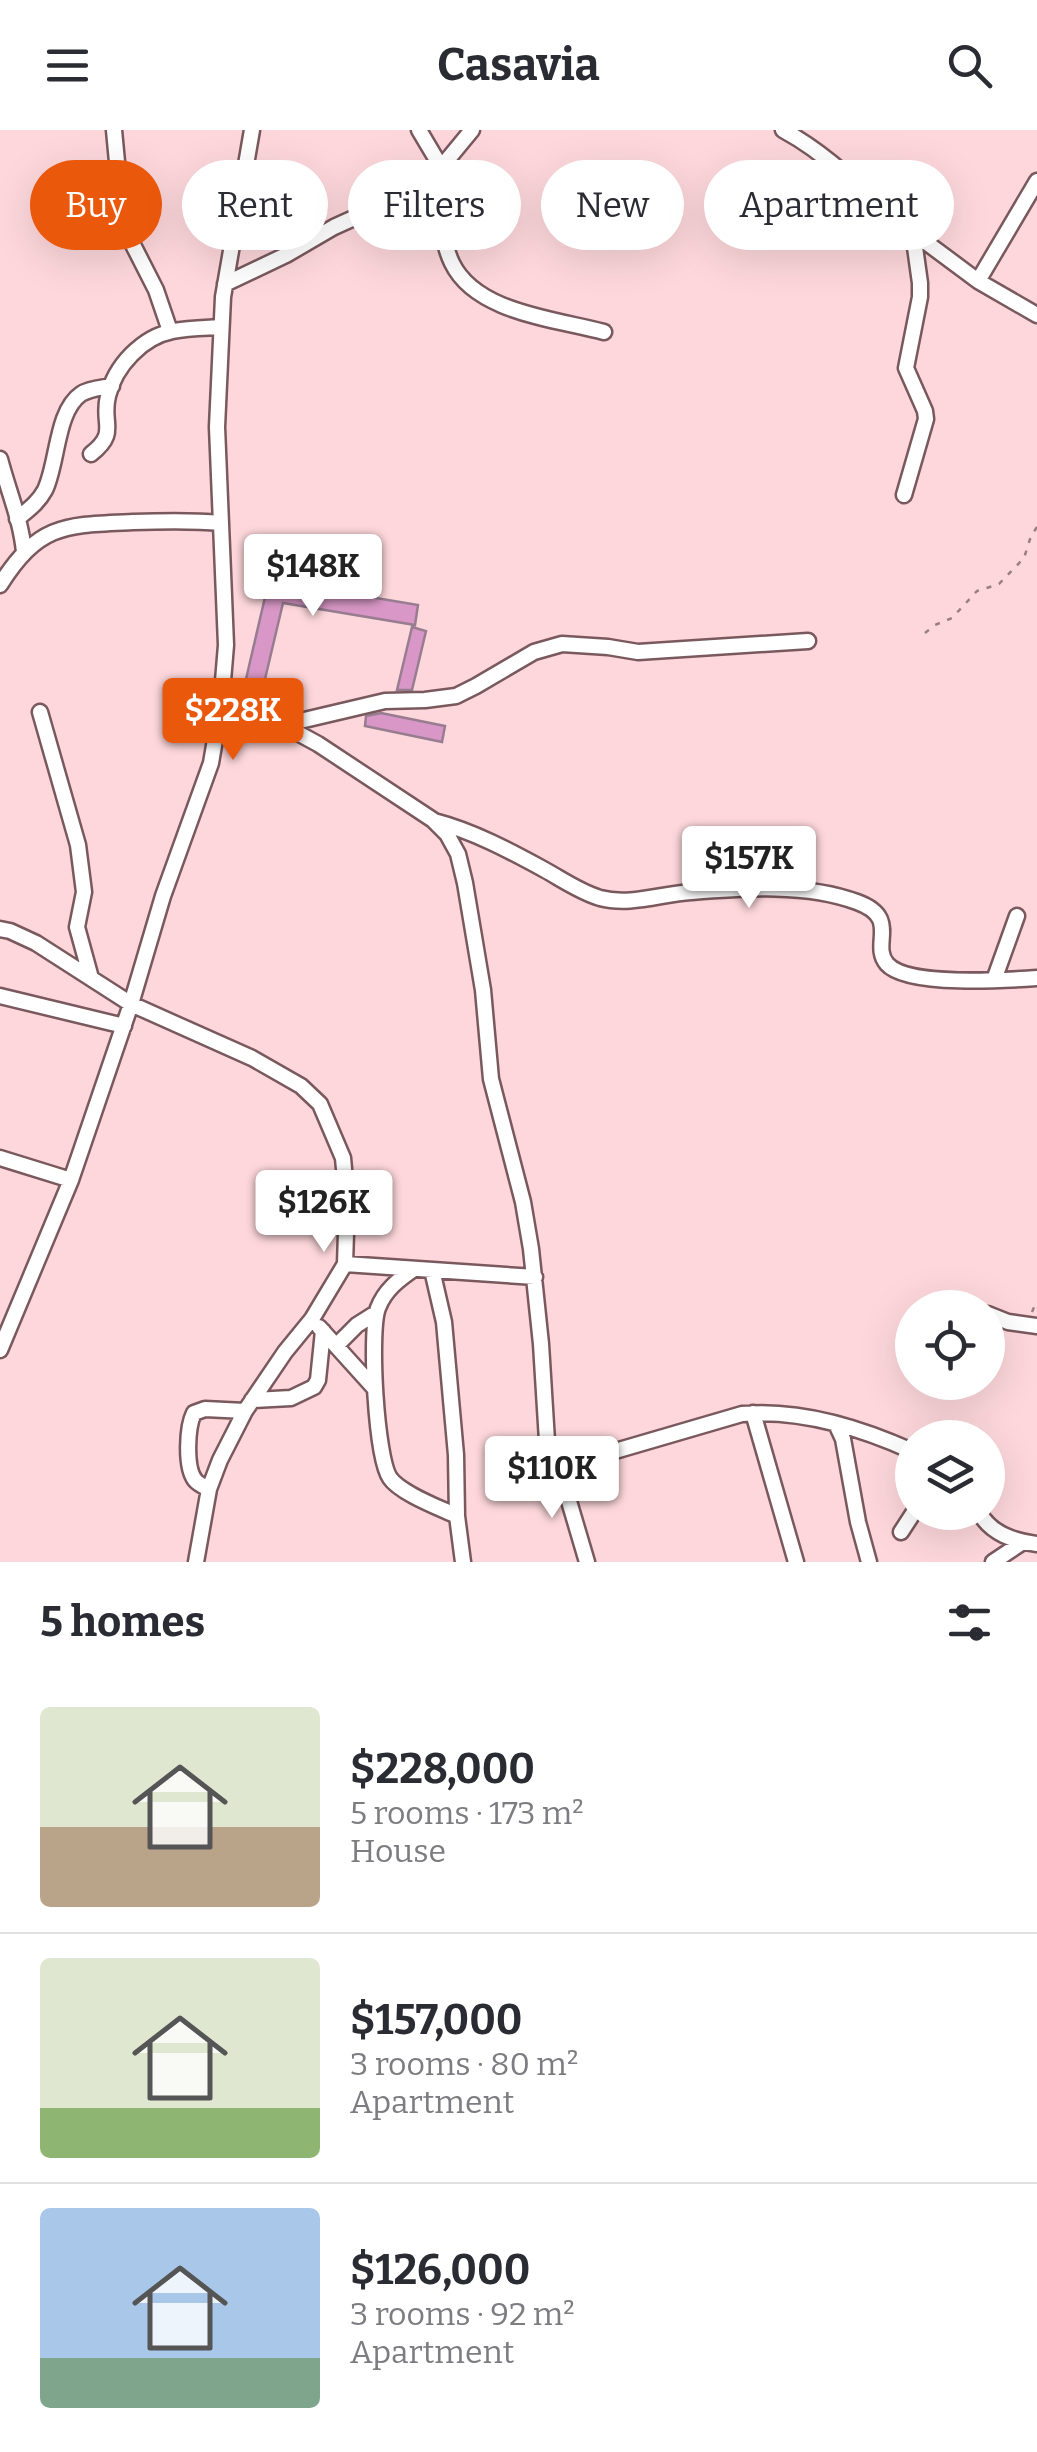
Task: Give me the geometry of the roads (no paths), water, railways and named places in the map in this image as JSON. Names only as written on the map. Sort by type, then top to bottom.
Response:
[{"type":"street","points":[[114,130],[128,236],[156,290],[170,331]]},
{"type":"street","points":[[0,1350],[71,1180],[210,763],[221,706],[226,645],[217,427],[222,327],[225,284],[252,130]]},
{"type":"street","points":[[419,130],[436,160]]},
{"type":"street","points":[[447,160],[472,130]]},
{"type":"street","points":[[782,130],[826,160]]},
{"type":"street","points":[[978,282],[1037,180]]},
{"type":"street","points":[[225,284],[348,221]]},
{"type":"street","points":[[447,250],[462,279],[492,301],[604,332]]},
{"type":"street","points":[[904,495],[926,419],[906,368],[920,297],[915,250]]},
{"type":"street","points":[[937,250],[978,282],[1037,315]]},
{"type":"street","points":[[91,454],[107,437],[108,397],[122,365],[135,351],[170,331],[222,327]]},
{"type":"street","points":[[18,519],[44,492],[62,428],[78,396],[112,386]]},
{"type":"street","points":[[0,459],[22,532],[24,552]]},
{"type":"street","points":[[0,585],[24,552],[58,529],[80,524],[193,520],[220,523]]},
{"type":"street","points":[[284,725],[385,700],[456,696],[534,652],[562,644],[638,652],[808,641]]},
{"type":"street","points":[[221,706],[284,725],[330,752],[433,820],[458,854],[483,990],[491,1080],[523,1202],[534,1277],[547,1441],[588,1562]]},
{"type":"street","points":[[40,712],[78,844],[84,892],[77,926],[91,978]]},
{"type":"street","points":[[433,820],[459,827],[601,898],[630,901],[690,892],[792,888],[857,902],[876,912],[883,925],[886,963],[896,970],[938,978],[1037,978]]},
{"type":"street","points":[[994,980],[1017,916]]},
{"type":"street","points":[[4,928],[36,943],[131,1004],[252,1058],[301,1086],[320,1104],[343,1158],[346,1264],[249,1406],[220,1460],[209,1489],[196,1562]]},
{"type":"street","points":[[0,996],[124,1026]]},
{"type":"street","points":[[0,1158],[71,1180]]},
{"type":"street","points":[[346,1264],[534,1277]]},
{"type":"street","points":[[414,1269],[393,1284],[376,1313],[376,1390],[382,1458],[390,1478],[401,1487],[457,1516]]},
{"type":"street","points":[[432,1270],[444,1322],[449,1369],[463,1562]]},
{"type":"street","points":[[320,1365],[357,1325],[376,1313]]},
{"type":"street","points":[[312,1319],[376,1390]]},
{"type":"street","points":[[1005,1321],[1037,1326]]},
{"type":"street","points":[[209,1489],[196,1482],[189,1462],[189,1423],[194,1413],[249,1406],[308,1392],[318,1380],[323,1330]]},
{"type":"street","points":[[557,1468],[742,1414],[793,1416],[836,1424],[895,1445]]},
{"type":"street","points":[[753,1414],[796,1562]]},
{"type":"street","points":[[836,1424],[843,1439],[869,1562]]},
{"type":"street","points":[[992,1530],[991,1562],[1030,1543]]},
{"type":"street","points":[[994,1530],[1030,1543]]}]
